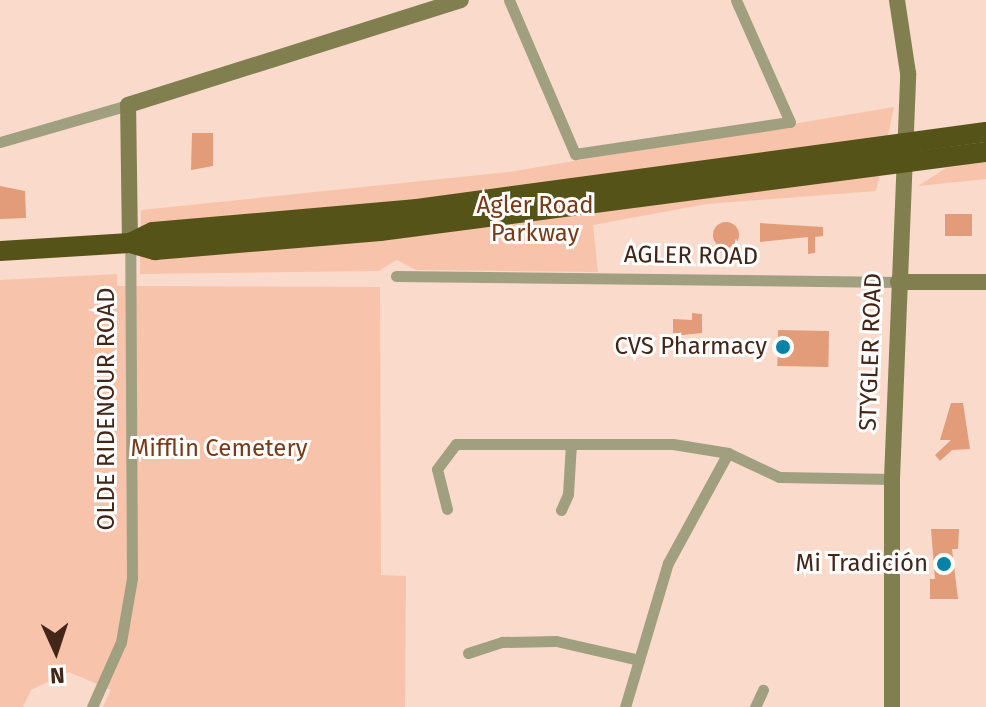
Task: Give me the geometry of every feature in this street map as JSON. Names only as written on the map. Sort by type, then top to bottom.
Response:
[{"type":"highway","points":[[130,243],[153,232],[417,209],[986,132]]},
{"type":"highway","points":[[0,251],[130,243],[155,250],[380,231],[986,152]]},
{"type":"main road","points":[[128,105],[461,0]]},
{"type":"main road","name":"STYGLER ROAD","points":[[892,707],[892,479],[901,164],[908,73],[897,0]]},
{"type":"main road","name":"OLDE RIDENOUR ROAD","points":[[128,105],[130,243]]},
{"type":"main road","name":"AGLER ROAD","points":[[898,282],[986,282]]},
{"type":"street","points":[[509,0],[575,154],[790,122],[736,0]]},
{"type":"street","points":[[0,142],[128,105]]},
{"type":"street","name":"OLDE RIDENOUR ROAD","points":[[92,707],[121,642],[132,578],[130,243]]},
{"type":"street","name":"AGLER ROAD","points":[[396,276],[898,282]]},
{"type":"street","points":[[447,509],[437,469],[456,444],[673,444],[728,453],[779,477],[892,479]]},
{"type":"street","points":[[561,510],[568,494],[571,444]]},
{"type":"street","points":[[625,707],[668,563],[728,453]]},
{"type":"street","points":[[468,653],[502,642],[556,641],[639,660]]},
{"type":"street","points":[[755,707],[763,690]]},
{"type":"green space","name":"Agler Road Parkway","points":[[894,107],[876,191],[707,204],[593,225],[598,272],[416,270],[397,260],[378,271],[140,274],[141,210],[509,172]]},
{"type":"green space","points":[[986,162],[986,179],[918,186],[946,168]]},
{"type":"green space","name":"Mifflin Cemetery","points":[[117,274],[117,286],[380,287],[381,575],[406,576],[405,707],[103,707],[111,690],[69,672],[31,690],[23,707],[0,707],[0,280]]},
{"type":"building","points":[[192,133],[213,133],[213,166],[191,170]]},
{"type":"building","points":[[0,186],[25,191],[26,218],[0,219]]},
{"type":"building","points":[[945,214],[972,214],[972,236],[945,236]]},
{"type":"building","points":[[726,222],[735,226],[739,235],[735,244],[726,248],[717,244],[713,235],[717,226]]},
{"type":"building","points":[[760,223],[823,227],[823,236],[815,237],[815,253],[808,254],[808,237],[760,242]]},
{"type":"building","points":[[692,313],[702,314],[702,333],[673,336],[673,319],[692,320]]},
{"type":"building","name":"CVS Pharmacy","points":[[778,330],[829,331],[828,367],[777,366]]},
{"type":"building","points":[[951,403],[963,403],[970,449],[952,450],[940,461],[935,455],[951,440],[940,440]]},
{"type":"building","name":"Mi Tradición","points":[[931,529],[959,529],[958,549],[952,549],[958,599],[930,599],[930,579],[935,579]]},
{"type":"place","name":"CVS Pharmacy","points":[[783,347]]},
{"type":"place","name":"Mi Tradición","points":[[944,564]]}]
